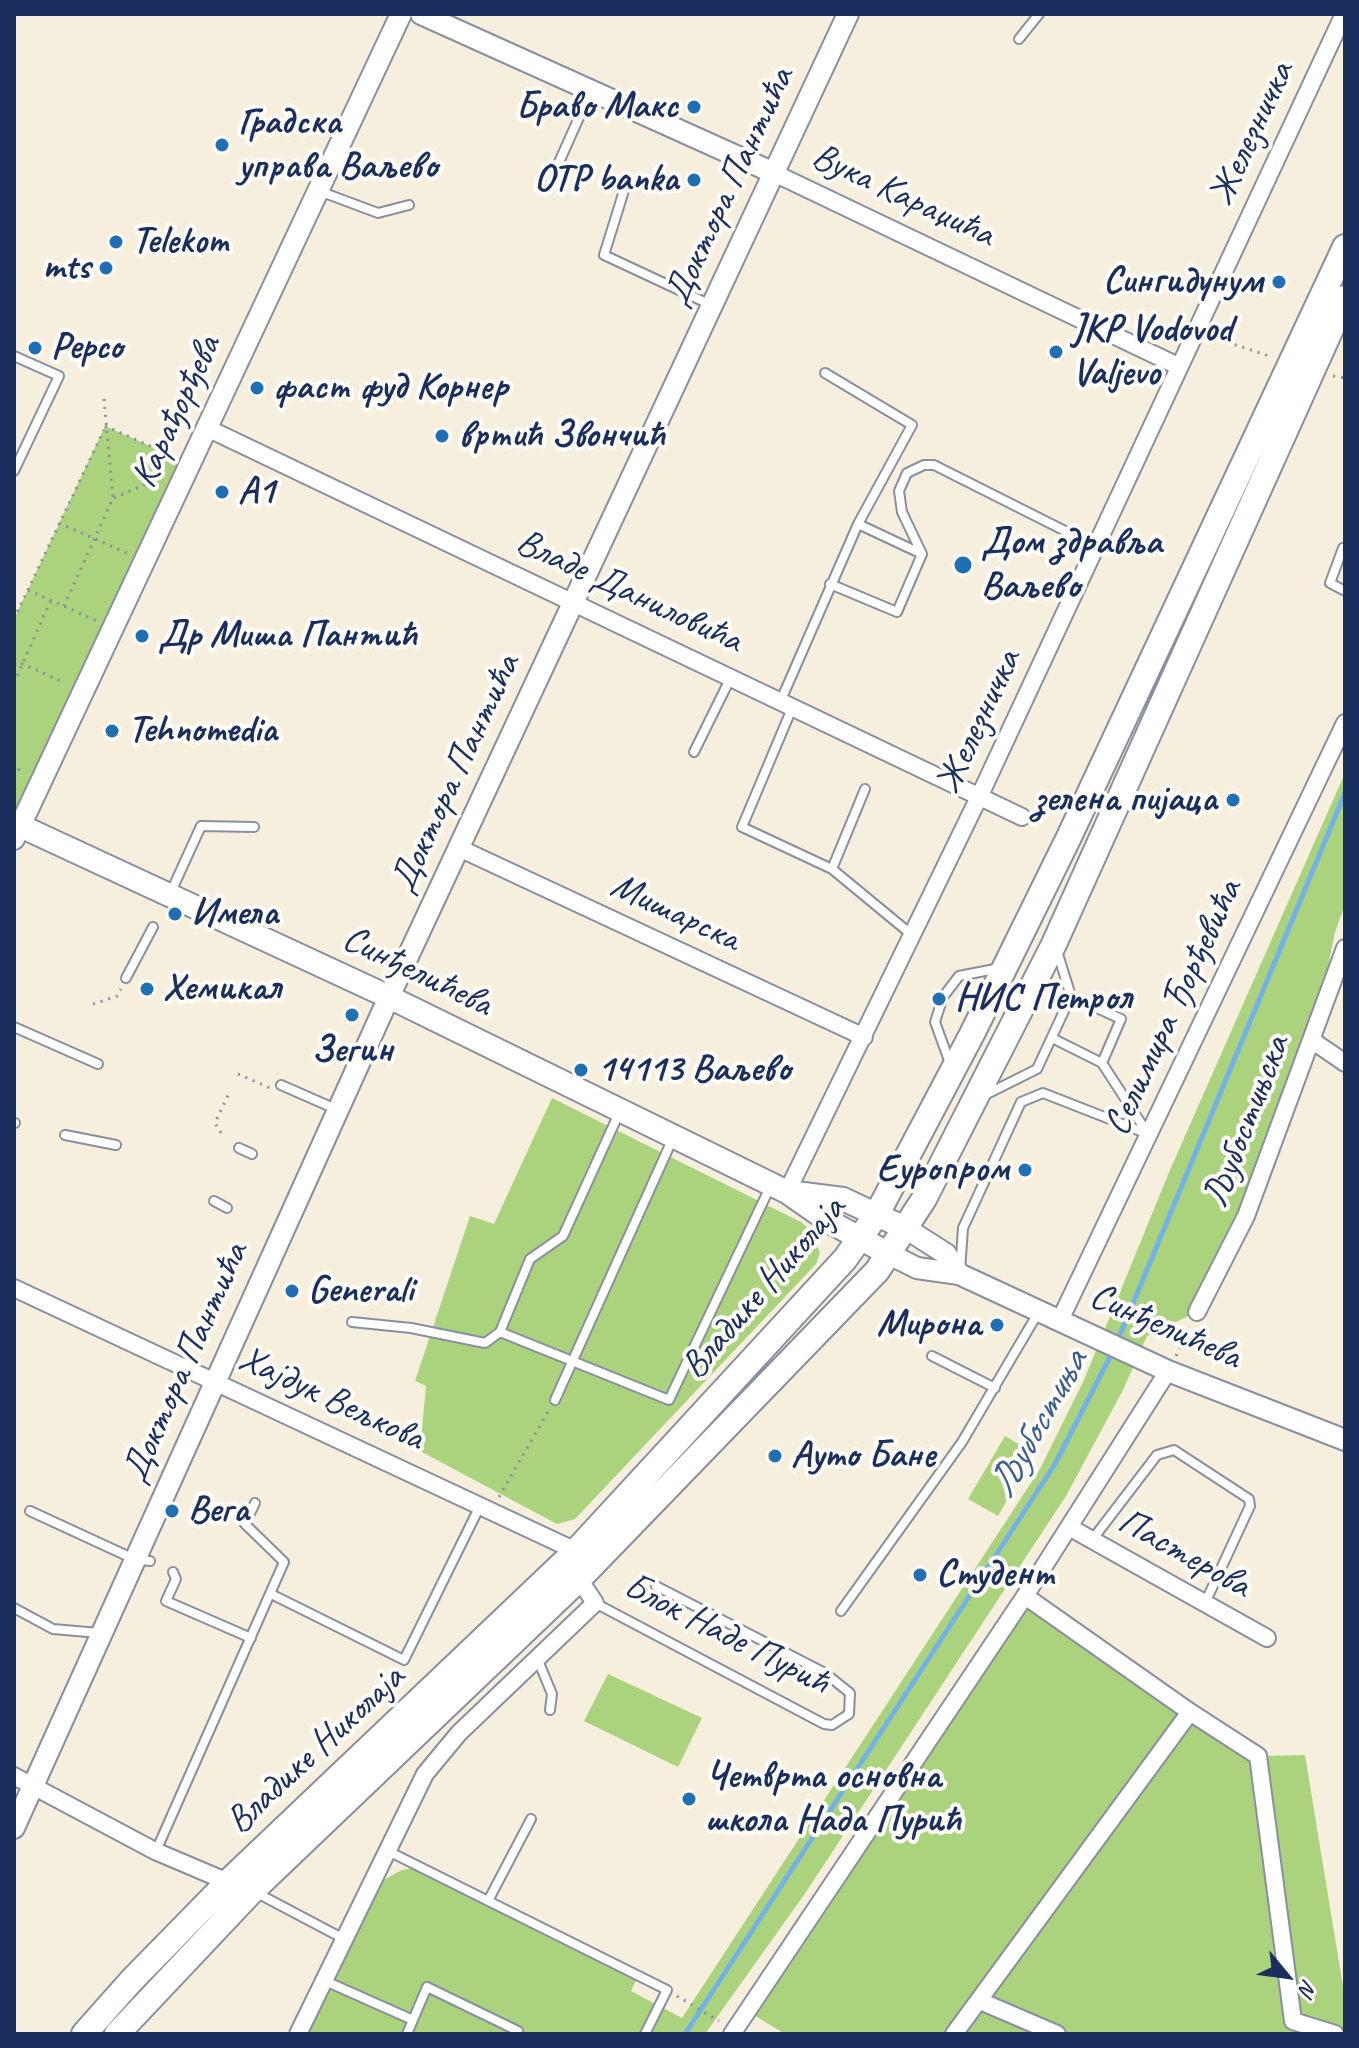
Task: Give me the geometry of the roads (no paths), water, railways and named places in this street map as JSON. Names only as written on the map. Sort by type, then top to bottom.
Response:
[{"type":"main road","name":"Владике Николаја","points":[[117,2034],[252,1891],[579,1579],[854,1297],[907,1229],[977,1099],[1054,944],[1300,370],[1345,247]]},
{"type":"main road","points":[[1300,370],[1345,298]]},
{"type":"main road","name":"Владике Николаја","points":[[84,2034],[228,1882],[576,1551],[845,1259],[877,1214],[953,1070],[1300,370]]},
{"type":"main road","name":"Синђелићева","points":[[16,829],[170,895],[389,997],[779,1188],[889,1254]]},
{"type":"main road","name":"Синђелићева","points":[[779,1188],[843,1199],[907,1229]]},
{"type":"street","name":"Карађорђева","points":[[16,829],[84,691],[401,14]]},
{"type":"street","name":"Вука Караџића","points":[[421,14],[774,173],[1178,366]]},
{"type":"street","name":"Доктора Пантића","points":[[14,1828],[100,1633],[142,1560],[277,1228],[302,1174],[338,1110],[848,14]]},
{"type":"street","name":"Железничка","points":[[779,1188],[864,1037],[913,936],[1344,14]]},
{"type":"street","name":"Владе Даниловића","points":[[207,428],[1022,817]]},
{"type":"street","name":"Селимира Ђорђевића","points":[[1060,1320],[1345,723]]},
{"type":"street","name":"Мишарска","points":[[459,848],[864,1037]]},
{"type":"street","name":"Љубостињска","points":[[1197,1312],[1246,1216],[1345,948]]},
{"type":"street","points":[[1313,1041],[1345,1063]]},
{"type":"street","name":"Синђелићева","points":[[907,1229],[946,1254],[959,1274]]},
{"type":"street","name":"Синђелићева","points":[[889,1254],[917,1268],[959,1274],[1168,1371],[1345,1440]]},
{"type":"street","name":"Хајдук Вељкова","points":[[14,1288],[216,1379],[576,1551]]},
{"type":"street","name":"Пастерова","points":[[731,2030],[1025,1596],[1168,1371]]},
{"type":"street","name":"Пастерова","points":[[1069,1527],[1267,1638]]},
{"type":"street","name":"Блок Наде Пурић","points":[[579,1579],[595,1603]]},
{"type":"street","points":[[1025,1596],[1258,1756],[1293,2021],[1328,2033]]},
{"type":"street","points":[[298,2034],[425,1774],[459,1733],[595,1603]]},
{"type":"street","points":[[954,2034],[1190,1712]]},
{"type":"street","points":[[14,1776],[155,1851],[228,1882]]},
{"type":"street","points":[[980,2001],[1057,2034]]},
{"type":"lane","points":[[1019,39],[1039,14]]},
{"type":"lane","points":[[551,180],[591,91]]},
{"type":"lane","points":[[627,181],[604,255],[712,306]]},
{"type":"lane","points":[[318,190],[378,213],[409,205]]},
{"type":"lane","points":[[14,356],[59,376],[14,471]]},
{"type":"lane","points":[[825,373],[912,425],[858,524],[830,584],[742,827],[832,869],[913,936]]},
{"type":"lane","points":[[830,584],[897,612],[922,554],[902,512],[899,491],[907,473],[924,465],[934,465],[1095,546]]},
{"type":"lane","points":[[858,524],[922,554]]},
{"type":"lane","points":[[1343,548],[1330,583],[1345,591]]},
{"type":"lane","points":[[694,752],[731,676]]},
{"type":"lane","points":[[832,869],[865,789]]},
{"type":"lane","points":[[170,895],[201,826],[254,827]]},
{"type":"lane","points":[[126,978],[153,927]]},
{"type":"lane","points":[[977,1099],[1037,1069],[1071,996],[1063,962],[1054,944]]},
{"type":"lane","points":[[953,1070],[935,1022],[943,997],[959,976],[1005,968]]},
{"type":"lane","points":[[1071,996],[1121,1019],[1102,1063]]},
{"type":"lane","points":[[14,1027],[98,1064]]},
{"type":"lane","points":[[1052,1038],[1102,1063],[1149,1135]]},
{"type":"lane","points":[[281,1085],[338,1110]]},
{"type":"lane","points":[[959,1274],[963,1228],[1021,1102],[1043,1093],[1149,1135]]},
{"type":"lane","points":[[352,1322],[411,1328],[485,1343],[500,1332],[530,1259],[563,1236],[621,1110]]},
{"type":"lane","points":[[65,1135],[116,1145]]},
{"type":"lane","points":[[555,1400],[674,1137]]},
{"type":"lane","points":[[239,1148],[252,1154]]},
{"type":"lane","points":[[500,1332],[669,1400],[779,1188]]},
{"type":"lane","points":[[214,1201],[227,1208]]},
{"type":"lane","points":[[841,1611],[962,1442],[1039,1312]]},
{"type":"lane","points":[[932,1356],[995,1388]]},
{"type":"lane","points":[[1092,1540],[1157,1455],[1174,1450],[1249,1499],[1250,1506],[1205,1603]]},
{"type":"lane","points":[[155,1851],[284,1562],[245,1524],[255,1503]]},
{"type":"lane","points":[[271,1594],[404,1660],[486,1507]]},
{"type":"lane","points":[[30,1511],[142,1560]]},
{"type":"lane","points":[[173,1572],[176,1579],[166,1601],[251,1638]]},
{"type":"lane","name":"Блок Наде Пурић","points":[[595,1603],[824,1724],[832,1725],[849,1714],[850,1693],[825,1673],[656,1586]]},
{"type":"lane","points":[[14,1608],[53,1629],[100,1633]]},
{"type":"lane","points":[[536,1657],[552,1694],[550,1710]]},
{"type":"lane","points":[[488,1901],[531,1819]]},
{"type":"lane","points":[[386,1850],[667,1990],[645,2034]]},
{"type":"lane","points":[[252,1891],[344,1939]]},
{"type":"lane","points":[[323,1980],[413,2020]]},
{"type":"lane","points":[[407,2034],[427,1987],[518,2031]]},
{"type":"waterway","name":"Љубостиња","points":[[1117,1342],[1345,793]]},
{"type":"waterway","name":"Љубостиња","points":[[685,2034],[1055,1464],[1113,1351]]},
{"type":"place","name":"Браво Макс","points":[[694,107]]},
{"type":"place","name":"Градска управа Ваљево","points":[[222,145]]},
{"type":"place","name":"OTP banka","points":[[694,180]]},
{"type":"place","name":"Telekom","points":[[116,242]]},
{"type":"place","name":"mts","points":[[106,268]]},
{"type":"place","name":"Сингидунум","points":[[1279,282]]},
{"type":"place","name":"Pepco","points":[[35,348]]},
{"type":"place","name":"JKP Vodovod Valjevo","points":[[1056,352]]},
{"type":"place","name":"фаст фуд Корнер","points":[[257,388]]},
{"type":"place","name":"вртић Звончић","points":[[442,436]]},
{"type":"place","name":"A1","points":[[222,492]]},
{"type":"place","name":"Дом здравља Ваљево","points":[[963,565]]},
{"type":"place","name":"Др Миша Пантић","points":[[142,636]]},
{"type":"place","name":"Tehnomedia","points":[[112,731]]},
{"type":"place","name":"зелена пијаца","points":[[1233,800]]},
{"type":"place","name":"Имела","points":[[175,914]]},
{"type":"place","name":"Хемикал","points":[[147,989]]},
{"type":"place","name":"НИС Петрол","points":[[939,999]]},
{"type":"place","name":"Зегин","points":[[352,1015]]},
{"type":"place","name":"14113 Ваљево","points":[[581,1070]]},
{"type":"place","name":"Еуропром","points":[[1025,1170]]},
{"type":"place","name":"Generali","points":[[292,1291]]},
{"type":"place","name":"Мирона","points":[[997,1325]]},
{"type":"place","name":"Ауто Бане","points":[[775,1456]]},
{"type":"place","name":"Вега","points":[[172,1511]]},
{"type":"place","name":"Студент","points":[[920,1575]]},
{"type":"place","name":"Четврта основна школа Нада Пурић","points":[[689,1799]]}]
